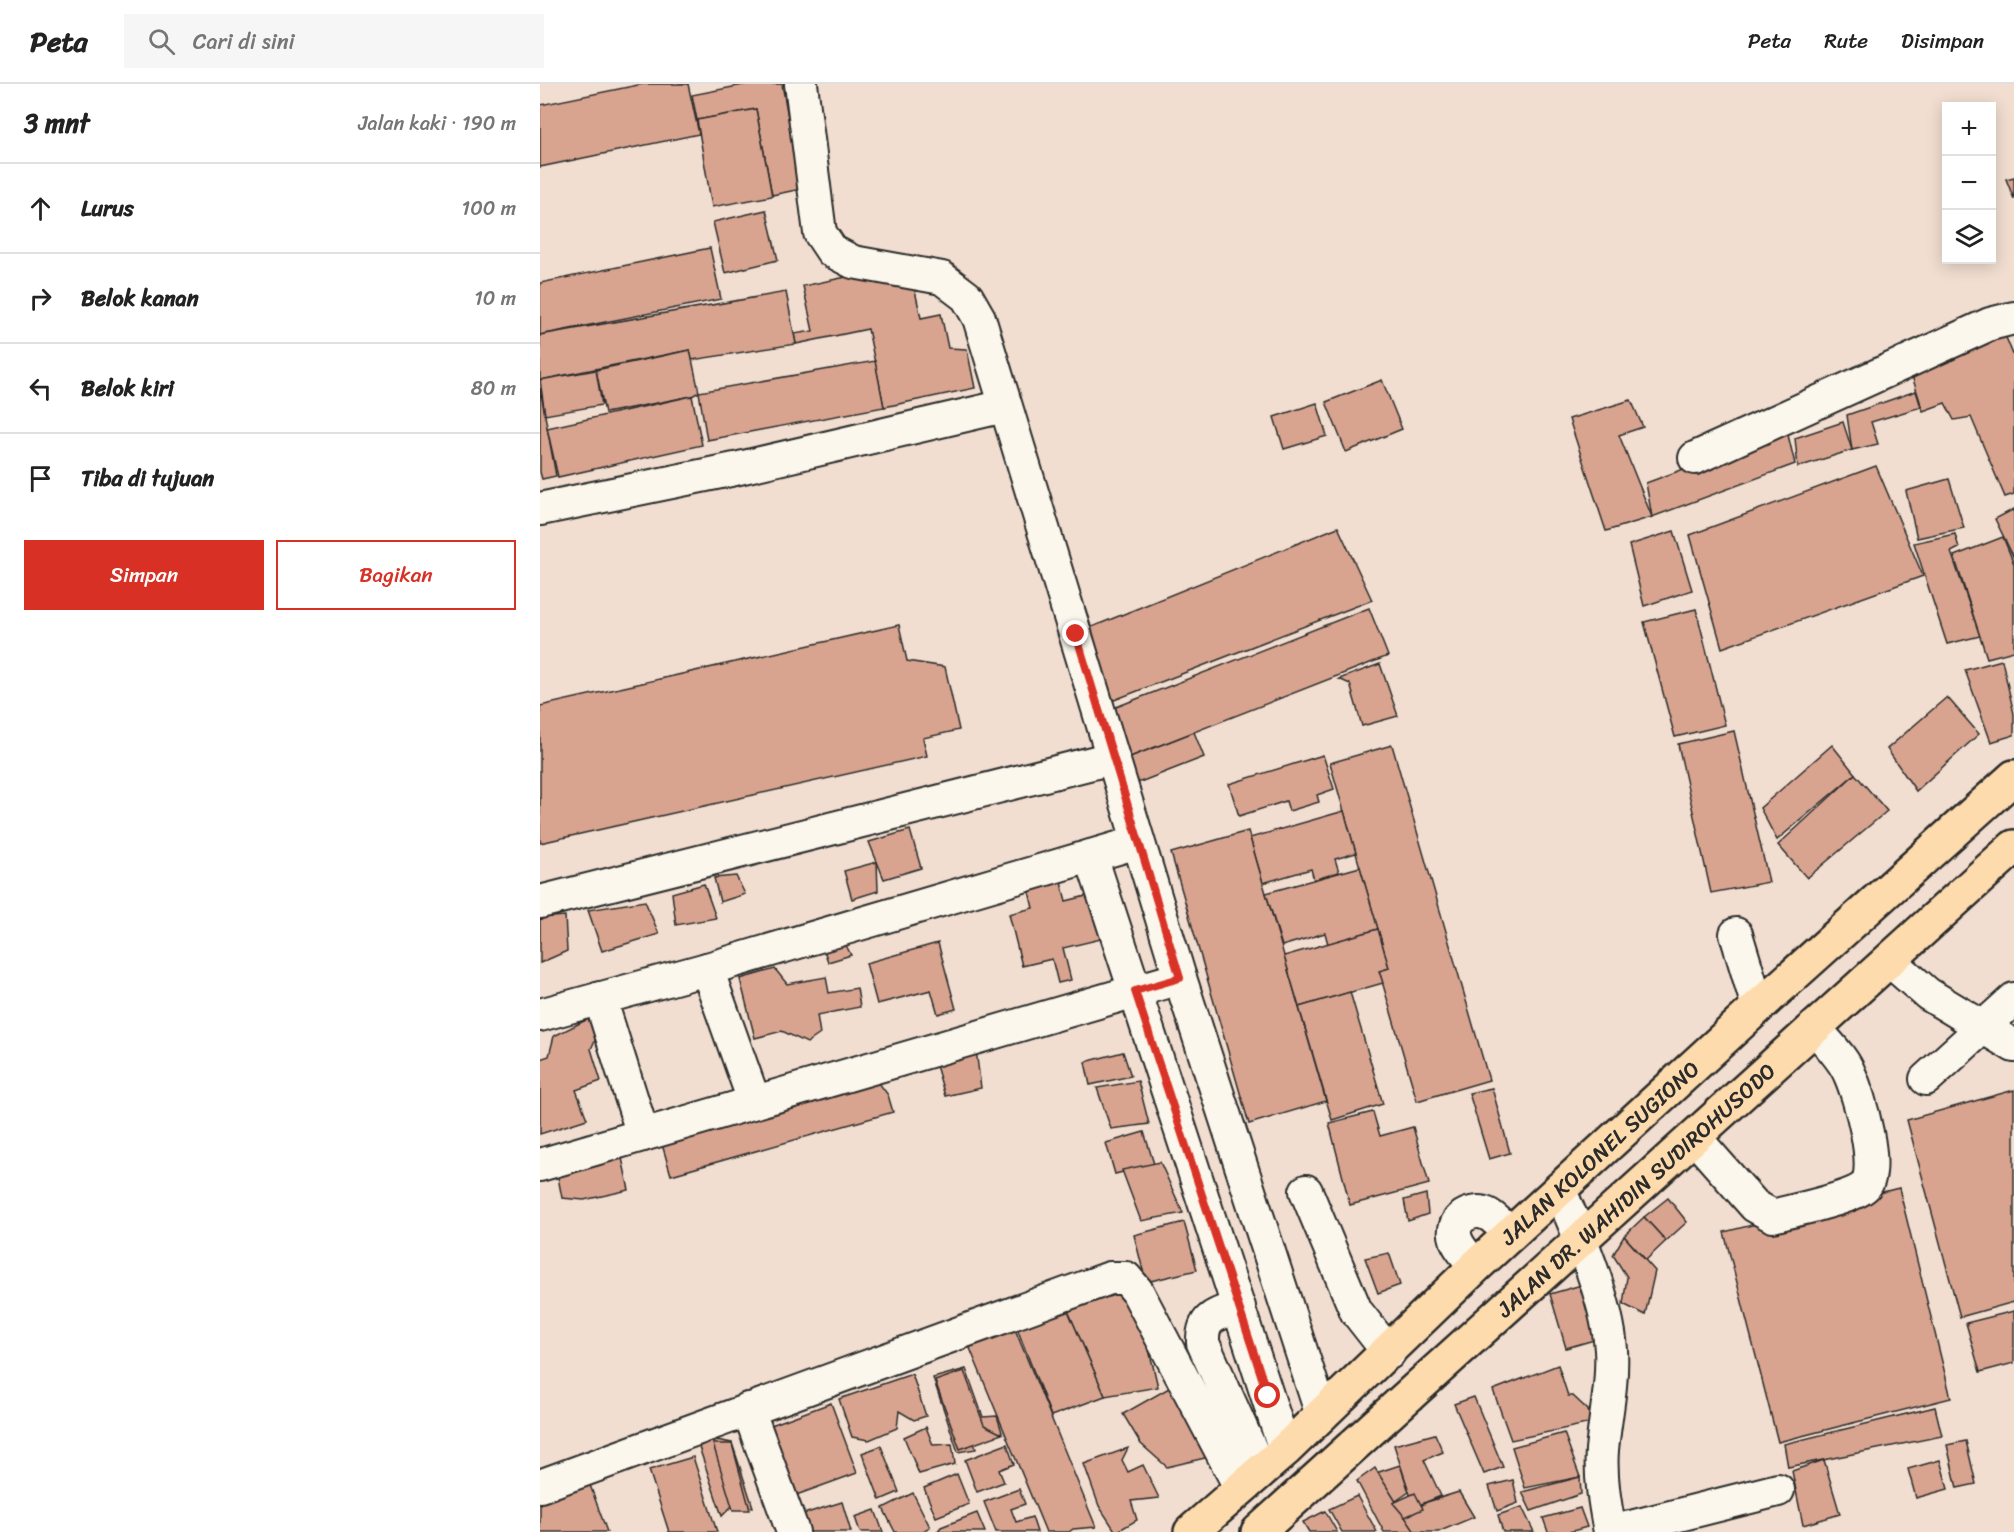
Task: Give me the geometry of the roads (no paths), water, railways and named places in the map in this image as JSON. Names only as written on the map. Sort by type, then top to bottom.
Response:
[{"type":"highway","name":"JALAN KOLONEL SUGIONO","points":[[1191,1532],[1285,1450],[1389,1353],[1476,1266],[1758,1006],[2014,777]]},
{"type":"highway","name":"JALAN DR. WAHIDIN SUDIROHUSODO","points":[[1258,1532],[1695,1137],[1830,1048],[1909,977],[2014,847]]},
{"type":"street","points":[[801,84],[820,233],[832,251],[852,262],[942,278],[967,297],[979,318],[1180,978],[1322,1415]]},
{"type":"street","points":[[1695,458],[1990,324],[2014,318]]},
{"type":"street","points":[[540,508],[735,469],[1005,406]]},
{"type":"street","points":[[540,902],[1112,758]]},
{"type":"street","points":[[540,1014],[707,969],[1138,842]]},
{"type":"street","points":[[1091,856],[1285,1450]]},
{"type":"street","points":[[1736,934],[1758,1006]]},
{"type":"street","points":[[707,969],[754,1101]]},
{"type":"street","points":[[1909,977],[1981,1028],[2014,1046]]},
{"type":"street","points":[[540,1165],[1180,978]]},
{"type":"street","points":[[600,998],[643,1135]]},
{"type":"street","points":[[1926,1079],[2014,999]]},
{"type":"street","points":[[1695,1137],[1755,1206],[1773,1216],[1845,1196],[1864,1188],[1870,1181],[1872,1167],[1862,1109],[1830,1048]]},
{"type":"street","points":[[1559,1189],[1581,1238],[1611,1349],[1610,1390],[1602,1452],[1602,1489],[1620,1530],[1778,1490]]},
{"type":"street","points":[[1305,1191],[1356,1311],[1389,1353]]},
{"type":"street","points":[[1476,1266],[1456,1240],[1455,1229],[1458,1220],[1471,1212],[1479,1212],[1490,1216],[1511,1234]]},
{"type":"street","points":[[540,1486],[1110,1278],[1126,1278],[1137,1290],[1250,1479]]},
{"type":"street","points":[[1239,1307],[1209,1318],[1202,1329],[1203,1343],[1250,1479]]},
{"type":"street","points":[[748,1409],[793,1532]]}]
